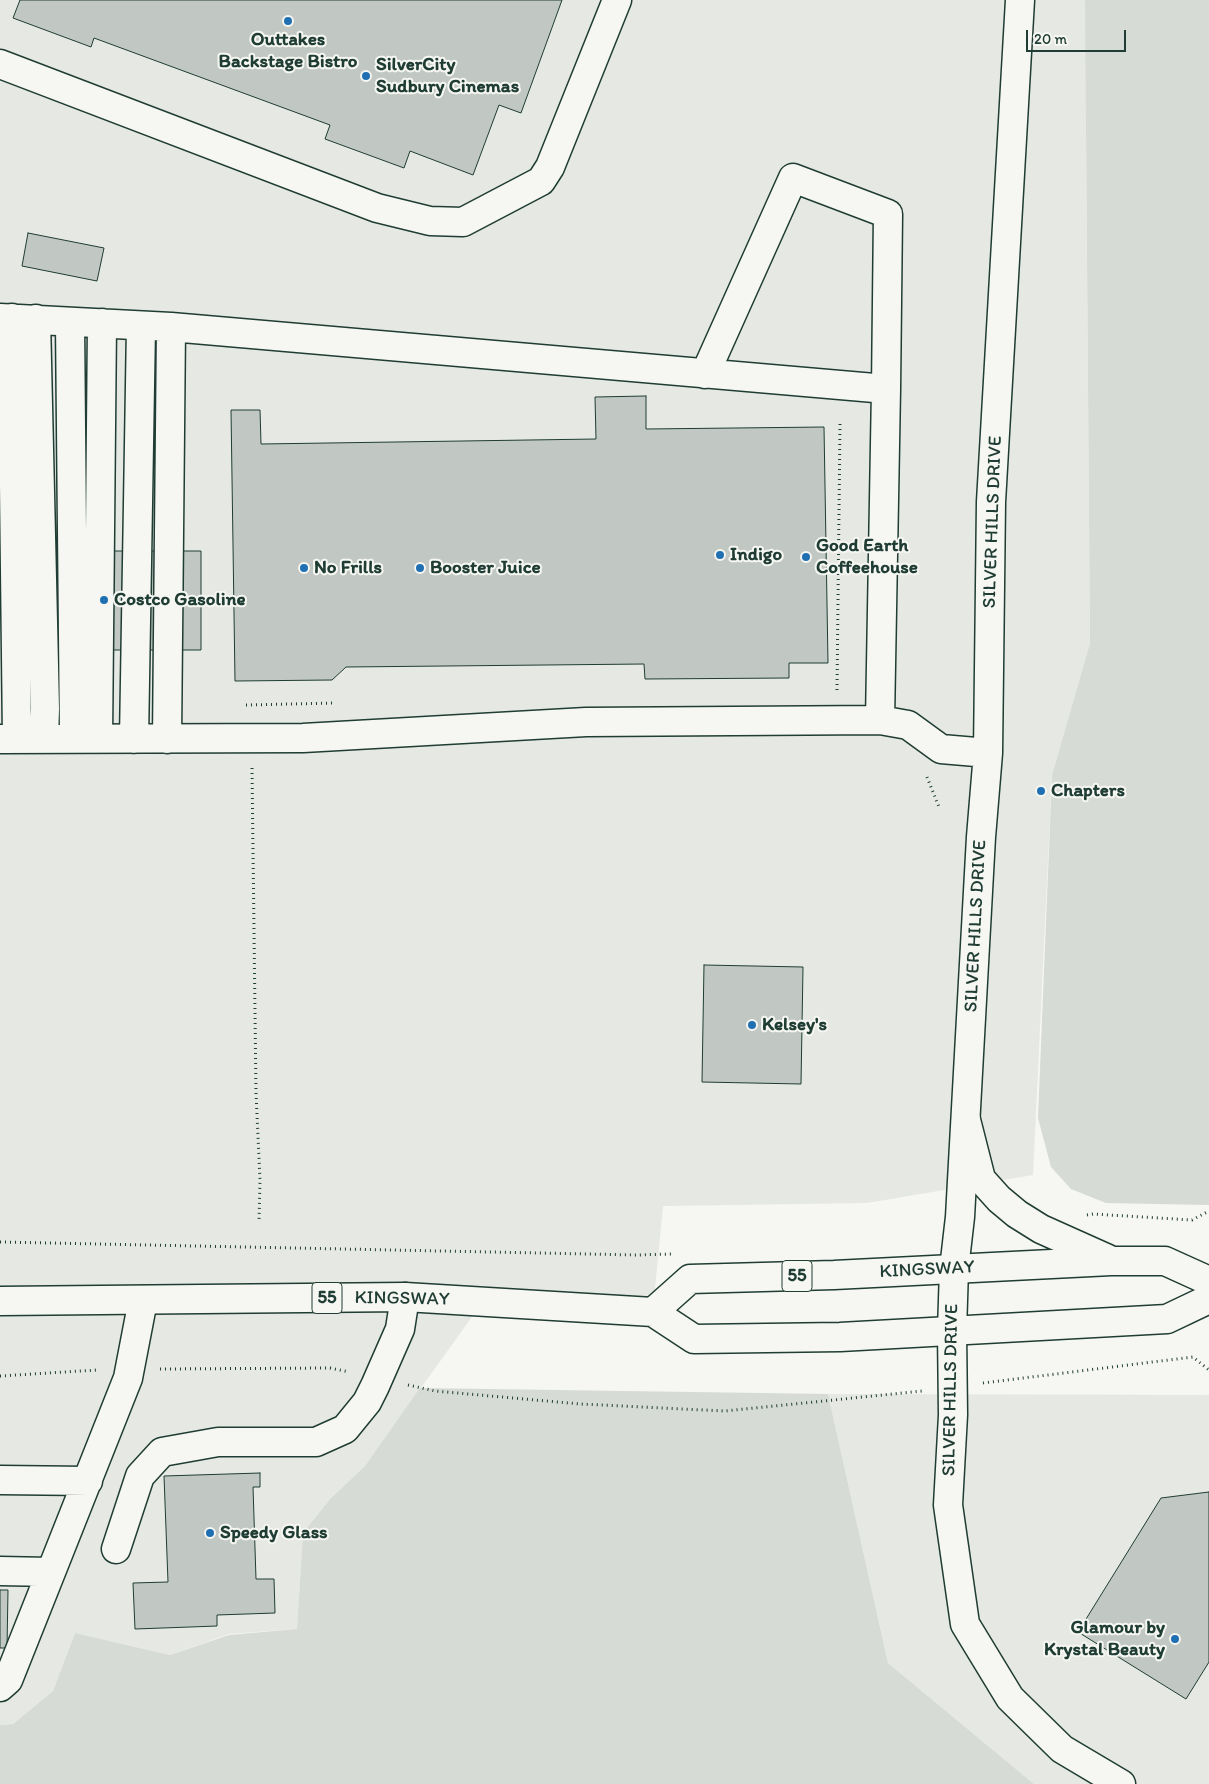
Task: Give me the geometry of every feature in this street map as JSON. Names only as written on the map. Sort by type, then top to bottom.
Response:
[{"type":"main road","points":[[0,64],[377,208],[430,221],[463,222],[541,181],[550,167],[617,0]]},
{"type":"main road","name":"SILVER HILLS DRIVE","points":[[1020,0],[991,502],[988,753],[960,1217],[954,1269],[952,1331],[953,1415],[948,1505],[965,1624],[1010,1698],[1062,1749],[1120,1784]]},
{"type":"main road","points":[[705,374],[793,178],[888,214],[880,720]]},
{"type":"main road","points":[[16,318],[8,739],[303,738],[586,722],[880,720],[908,726],[941,749],[988,753]]},
{"type":"main road","points":[[16,318],[171,327],[886,389]]},
{"type":"main road","points":[[16,318],[45,709],[44,738]]},
{"type":"main road","points":[[70,322],[86,738]]},
{"type":"main road","points":[[86,738],[102,324]]},
{"type":"main road","points":[[134,739],[141,326]]},
{"type":"main road","points":[[167,739],[171,327]]},
{"type":"main road","points":[[966,1120],[982,1179],[999,1198],[1017,1214],[1041,1229],[1111,1260]]},
{"type":"main road","name":"KINGSWAY","points":[[653,1312],[690,1279],[834,1275],[1111,1260],[1164,1261],[1209,1281]]},
{"type":"main road","points":[[116,1549],[140,1476],[162,1452],[218,1442],[316,1442],[345,1429],[367,1402],[378,1379],[400,1329],[405,1297]]},
{"type":"main road","name":"KINGSWAY","points":[[0,1301],[405,1297],[653,1312],[694,1339],[840,1337],[1167,1319],[1209,1299]]},
{"type":"main road","points":[[0,1687],[8,1680],[128,1378],[143,1300]]},
{"type":"main road","points":[[0,1480],[88,1481]]},
{"type":"main road","points":[[0,1571],[51,1572]]},
{"type":"path","points":[[837,692],[840,423]]},
{"type":"path","points":[[253,704],[256,1093],[260,1180],[259,1222]]},
{"type":"path","points":[[1041,1229],[1093,1214],[1192,1220],[1209,1211]]},
{"type":"path","points":[[0,1242],[637,1255],[676,1253]]},
{"type":"path","points":[[0,1376],[130,1369],[330,1368],[435,1391],[580,1404],[725,1411],[840,1400],[1193,1357],[1209,1370]]},
{"type":"shaded area","points":[[0,0],[1095,0],[1086,145],[1090,643],[1052,775],[1033,1175],[867,1203],[663,1206],[654,1299],[484,1300],[365,1466],[330,1499],[303,1533],[297,1629],[229,1634],[170,1655],[75,1633],[53,1691],[13,1724],[0,1725]]},
{"type":"shaded area","points":[[1085,0],[1209,0],[1209,1205],[1106,1203],[1071,1189],[1051,1167],[1038,1118],[1052,775],[1090,643]]},
{"type":"shaded area","points":[[420,1388],[828,1394],[888,1663],[1034,1784],[0,1784],[0,1725],[13,1724],[53,1691],[75,1633],[170,1655],[229,1635],[297,1629],[303,1533],[330,1499],[365,1466]]},
{"type":"shaded area","points":[[828,1394],[1209,1395],[1209,1784],[1034,1784],[888,1663]]},
{"type":"building","name":"SilverCity Sudbury Cinemas","points":[[20,0],[562,0],[521,113],[499,105],[473,175],[410,151],[404,168],[325,139],[330,125],[94,38],[91,47],[13,18]]},
{"type":"building","points":[[28,233],[104,248],[97,281],[22,266]]},
{"type":"building","points":[[646,396],[646,429],[824,427],[828,663],[789,663],[789,678],[645,679],[644,664],[346,667],[332,680],[235,681],[231,410],[260,410],[261,444],[596,439],[595,397]]},
{"type":"building","name":"Costco Gasoline","points":[[8,551],[201,551],[201,650],[7,650]]},
{"type":"building","name":"Kelsey's","points":[[704,965],[803,967],[801,1084],[702,1082]]},
{"type":"building","name":"Speedy Glass","points":[[260,1473],[260,1487],[253,1487],[256,1579],[274,1579],[275,1613],[217,1615],[217,1626],[135,1629],[133,1583],[168,1582],[164,1476]]},
{"type":"building","points":[[1209,1492],[1209,1662],[1186,1699],[1078,1632],[1161,1498]]},
{"type":"building","points":[[0,1590],[8,1590],[7,1648],[0,1648]]},
{"type":"place","name":"Outtakes Backstage Bistro","points":[[288,21]]},
{"type":"place","name":"SilverCity Sudbury Cinemas","points":[[366,76]]},
{"type":"place","name":"Indigo","points":[[720,555]]},
{"type":"place","name":"Good Earth Coffeehouse","points":[[806,557]]},
{"type":"place","name":"No Frills","points":[[304,568]]},
{"type":"place","name":"Booster Juice","points":[[420,568]]},
{"type":"place","name":"Costco Gasoline","points":[[104,600]]},
{"type":"place","name":"Chapters","points":[[1041,791]]},
{"type":"place","name":"Kelsey's","points":[[752,1025]]},
{"type":"place","name":"Speedy Glass","points":[[210,1533]]},
{"type":"place","name":"Glamour by Krystal Beauty","points":[[1175,1639]]}]
